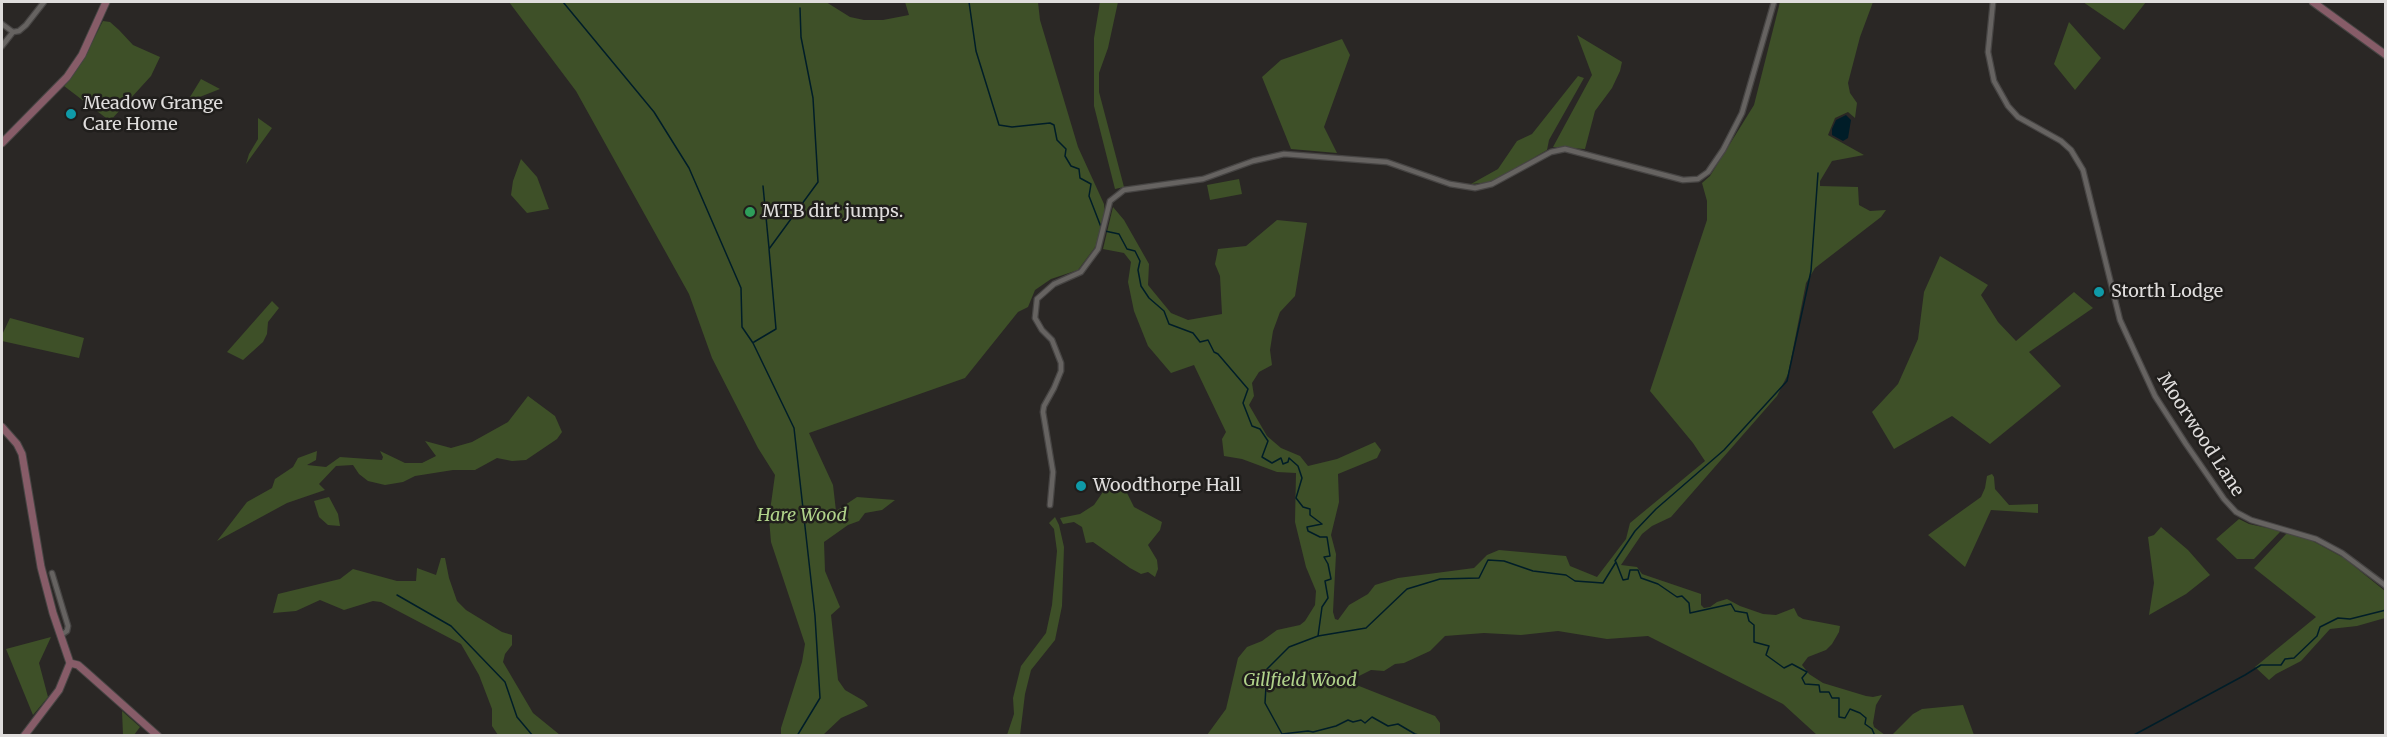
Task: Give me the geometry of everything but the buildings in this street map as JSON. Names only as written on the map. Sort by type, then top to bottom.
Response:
[{"type":"main road","points":[[2,143],[72,70],[82,55],[106,2]]},
{"type":"main road","points":[[2313,2],[2385,55]]},
{"type":"main road","points":[[2,427],[17,444],[22,454],[40,567],[70,663],[59,690],[24,735]]},
{"type":"main road","points":[[70,663],[78,665],[158,735]]},
{"type":"street","points":[[2,46],[13,32],[22,29],[44,2]]},
{"type":"street","points":[[1050,505],[1053,472],[1043,412],[1061,371],[1061,363],[1052,340],[1039,325],[1034,311],[1037,299],[1042,292],[1081,272],[1089,262],[1098,249],[1110,201],[1124,190],[1203,179],[1253,161],[1284,154],[1387,162],[1450,184],[1475,188],[1492,184],[1551,152],[1565,149],[1683,180],[1698,179],[1708,172],[1723,150],[1742,113],[1774,2]]},
{"type":"street","name":"Moorwood Lane","points":[[1993,2],[1988,52],[1994,81],[2008,106],[2018,117],[2061,141],[2071,150],[2084,170],[2120,320],[2156,396],[2186,444],[2236,513],[2251,520],[2316,538],[2342,553],[2385,586]]},
{"type":"street","points":[[2,24],[13,32]]},
{"type":"street","points":[[52,573],[68,626],[67,631],[62,635]]},
{"type":"green space","name":"Hare Wood","points":[[509,2],[826,2],[850,17],[883,20],[909,15],[905,2],[1038,2],[1040,20],[1078,147],[1104,204],[1105,213],[1096,246],[1078,270],[1051,279],[1035,290],[1028,307],[1018,312],[965,378],[809,433],[833,485],[836,511],[857,497],[895,500],[882,510],[865,513],[859,521],[848,525],[824,542],[825,571],[840,607],[831,615],[838,680],[845,690],[864,701],[868,706],[841,718],[823,735],[781,735],[805,644],[771,542],[769,518],[775,475],[758,448],[712,358],[689,294],[576,91]]},
{"type":"green space","points":[[1100,2],[1118,2],[1108,48],[1099,73],[1099,92],[1124,187],[1115,189],[1094,106],[1094,38]]},
{"type":"green space","name":"Gillfield Wood","points":[[1780,2],[1873,2],[1860,37],[1848,83],[1850,93],[1857,103],[1855,118],[1848,112],[1835,118],[1828,135],[1864,155],[1832,161],[1820,181],[1820,186],[1858,187],[1859,205],[1870,211],[1886,210],[1881,217],[1815,268],[1806,283],[1788,374],[1777,396],[1671,517],[1652,526],[1642,534],[1621,565],[1637,567],[1642,574],[1701,594],[1701,605],[1704,608],[1727,599],[1763,614],[1776,615],[1794,608],[1798,616],[1803,619],[1840,626],[1832,644],[1826,650],[1808,657],[1802,665],[1809,674],[1823,683],[1866,696],[1882,695],[1876,705],[1873,723],[1874,727],[1885,735],[1817,735],[1783,704],[1648,636],[1607,639],[1558,631],[1521,635],[1484,633],[1445,636],[1430,651],[1404,663],[1395,664],[1384,671],[1371,670],[1355,678],[1354,684],[1435,716],[1440,723],[1440,735],[1207,735],[1226,709],[1238,658],[1247,647],[1262,641],[1277,630],[1300,625],[1315,605],[1316,591],[1306,567],[1295,522],[1296,473],[1277,472],[1242,459],[1224,456],[1222,439],[1226,432],[1194,365],[1171,373],[1148,346],[1134,311],[1128,282],[1131,262],[1124,253],[1103,249],[1113,207],[1124,220],[1149,264],[1148,285],[1171,313],[1188,320],[1222,314],[1220,276],[1215,264],[1218,249],[1246,246],[1277,220],[1307,223],[1295,296],[1280,312],[1273,331],[1270,350],[1272,365],[1259,372],[1252,383],[1254,396],[1249,405],[1267,436],[1281,448],[1300,456],[1308,466],[1337,459],[1375,442],[1381,450],[1377,458],[1338,474],[1339,502],[1331,535],[1336,554],[1333,612],[1335,619],[1338,620],[1349,605],[1368,594],[1375,585],[1398,578],[1474,568],[1487,555],[1499,550],[1566,556],[1570,566],[1597,577],[1626,539],[1630,523],[1705,461],[1650,391],[1707,220],[1707,201],[1702,183],[1710,176],[1754,105]]},
{"type":"green space","points":[[2083,2],[2146,2],[2124,30]]},
{"type":"green space","points":[[103,21],[110,22],[133,45],[160,57],[151,76],[110,121],[64,86],[82,62]]},
{"type":"green space","points":[[2069,22],[2101,58],[2075,90],[2054,64]]},
{"type":"green space","points":[[1577,35],[1622,62],[1612,88],[1595,111],[1585,149],[1553,147],[1592,75]]},
{"type":"green space","points":[[1342,39],[1350,55],[1324,127],[1337,153],[1291,149],[1262,77],[1281,60]]},
{"type":"green space","points":[[1578,76],[1584,78],[1549,140],[1547,150],[1492,182],[1471,184],[1498,169],[1517,141],[1532,134]]},
{"type":"green space","points":[[201,79],[220,89],[187,102]]},
{"type":"green space","points":[[258,118],[272,128],[246,164],[258,139]]},
{"type":"green space","points":[[521,159],[537,177],[549,209],[527,213],[511,195],[513,181]]},
{"type":"green space","points":[[1239,179],[1242,194],[1210,200],[1207,185]]},
{"type":"green space","points":[[1940,256],[1988,285],[1981,295],[1998,322],[2016,341],[2074,292],[2093,308],[2029,352],[2061,386],[1990,444],[1952,416],[1894,449],[1872,412],[1898,384],[1918,339],[1924,292]]},
{"type":"green space","points":[[272,301],[279,308],[268,322],[267,334],[263,342],[243,360],[227,352]]},
{"type":"green space","points":[[10,318],[84,338],[79,358],[2,341],[2,335]]},
{"type":"green space","points":[[528,396],[555,416],[562,432],[557,439],[526,460],[512,461],[497,458],[475,470],[453,470],[415,476],[403,482],[385,485],[368,481],[353,465],[336,466],[319,484],[325,490],[287,503],[217,541],[247,502],[272,488],[275,479],[293,467],[298,458],[317,451],[316,460],[307,465],[326,467],[340,457],[382,460],[380,451],[405,463],[422,463],[436,456],[425,441],[451,448],[472,442],[508,422]]},
{"type":"green space","points":[[1992,474],[1995,489],[2009,505],[2038,504],[2038,513],[1991,510],[1965,567],[1928,535],[1981,497],[1987,476]]},
{"type":"green space","points":[[1107,486],[1124,487],[1134,507],[1162,522],[1160,530],[1148,545],[1157,560],[1158,569],[1155,577],[1148,572],[1141,574],[1130,568],[1093,542],[1086,543],[1082,527],[1074,522],[1063,524],[1060,518],[1080,514],[1094,505]]},
{"type":"green space","points":[[329,497],[338,514],[340,526],[328,525],[319,517],[314,501]]},
{"type":"green space","points":[[1055,517],[1064,547],[1062,606],[1055,640],[1031,670],[1025,694],[1020,735],[1007,735],[1014,714],[1013,698],[1021,666],[1046,633],[1052,605],[1057,551],[1054,529],[1049,523]]},
{"type":"green space","points":[[2239,519],[2249,524],[2281,531],[2254,559],[2237,559],[2216,539]]},
{"type":"green space","points":[[2161,527],[2188,550],[2210,575],[2186,594],[2149,615],[2154,583],[2148,537],[2154,535]]},
{"type":"green space","points":[[2287,533],[2309,539],[2344,558],[2385,591],[2385,618],[2357,626],[2330,629],[2301,661],[2269,680],[2255,667],[2316,617],[2254,568]]},
{"type":"green space","points":[[441,558],[445,558],[457,601],[466,610],[502,632],[512,635],[512,645],[505,654],[503,662],[533,713],[560,735],[498,735],[492,726],[492,709],[479,675],[461,644],[381,602],[373,601],[344,610],[320,600],[296,611],[273,613],[278,594],[340,579],[353,569],[397,581],[416,581],[417,568],[436,575]]},
{"type":"green space","points":[[51,637],[39,663],[48,697],[33,715],[6,649]]},
{"type":"green space","points":[[1963,705],[1974,735],[1892,735],[1913,714],[1922,709]]},
{"type":"green space","points":[[122,711],[140,727],[134,735],[123,735]]},
{"type":"water","points":[[1846,115],[1851,120],[1848,138],[1843,141],[1832,135],[1832,129],[1836,120]]},
{"type":"waterway","points":[[563,2],[654,112],[689,168],[741,288],[742,327],[753,343],[794,428],[815,616],[820,698],[797,736]]},
{"type":"waterway","points":[[969,2],[976,51],[999,125],[1012,127],[1050,123],[1054,125],[1057,140],[1066,149],[1065,156],[1071,166],[1079,169],[1080,178],[1091,184],[1089,196],[1101,227]]},
{"type":"waterway","points":[[754,342],[776,329],[769,249],[818,182],[813,98],[801,37],[800,8]]},
{"type":"waterway","points":[[1615,561],[1635,531],[1656,509],[1724,450],[1787,381],[1811,271],[1818,173]]},
{"type":"waterway","points":[[763,186],[769,248]]},
{"type":"waterway","points":[[1105,231],[1119,234],[1127,249],[1135,251],[1140,261],[1138,270],[1141,286],[1149,298],[1164,311],[1169,324],[1193,333],[1200,342],[1208,340],[1214,352],[1248,389],[1243,403],[1252,426],[1260,429],[1268,441],[1262,457],[1272,463],[1281,458],[1283,464],[1288,462],[1289,458],[1298,466],[1302,478],[1296,498],[1303,507],[1310,509],[1310,515],[1322,524],[1307,527],[1308,531],[1320,537],[1327,537],[1330,556],[1324,557],[1331,579],[1325,581],[1328,598],[1322,607],[1318,636]]},
{"type":"waterway","points":[[1279,736],[1282,734],[1265,703],[1267,669],[1289,647],[1318,636],[1366,628],[1407,589],[1440,579],[1479,578],[1488,560],[1504,561],[1533,571],[1566,575],[1575,581],[1603,583],[1616,562],[1623,580],[1628,579],[1630,570],[1638,570],[1641,578],[1658,584],[1677,597],[1682,596],[1689,603],[1690,613],[1731,604],[1735,611],[1747,613],[1749,621],[1754,625],[1754,642],[1769,646],[1766,655],[1784,668],[1792,664],[1807,672],[1802,678],[1805,684],[1819,685],[1820,692],[1829,692],[1832,698],[1839,698],[1839,717],[1845,718],[1850,709],[1860,713],[1866,718],[1865,724],[1872,729],[1875,736]]},
{"type":"waterway","points":[[397,595],[451,626],[505,682],[517,717],[533,736]]},
{"type":"waterway","points":[[2132,736],[2261,665],[2281,665],[2285,659],[2294,658],[2317,636],[2320,627],[2338,618],[2350,619],[2386,610]]},
{"type":"waterway","points":[[1282,734],[1313,732],[1348,720],[1353,722],[1361,720],[1365,723],[1372,717],[1388,726],[1398,724],[1422,736]]},
{"type":"place","name":"Meadow Grange Care Home","points":[[71,114]]},
{"type":"place","name":"MTB dirt jumps.","points":[[750,212]]},
{"type":"place","name":"Storth Lodge","points":[[2099,292]]},
{"type":"place","name":"Woodthorpe Hall","points":[[1081,486]]}]
